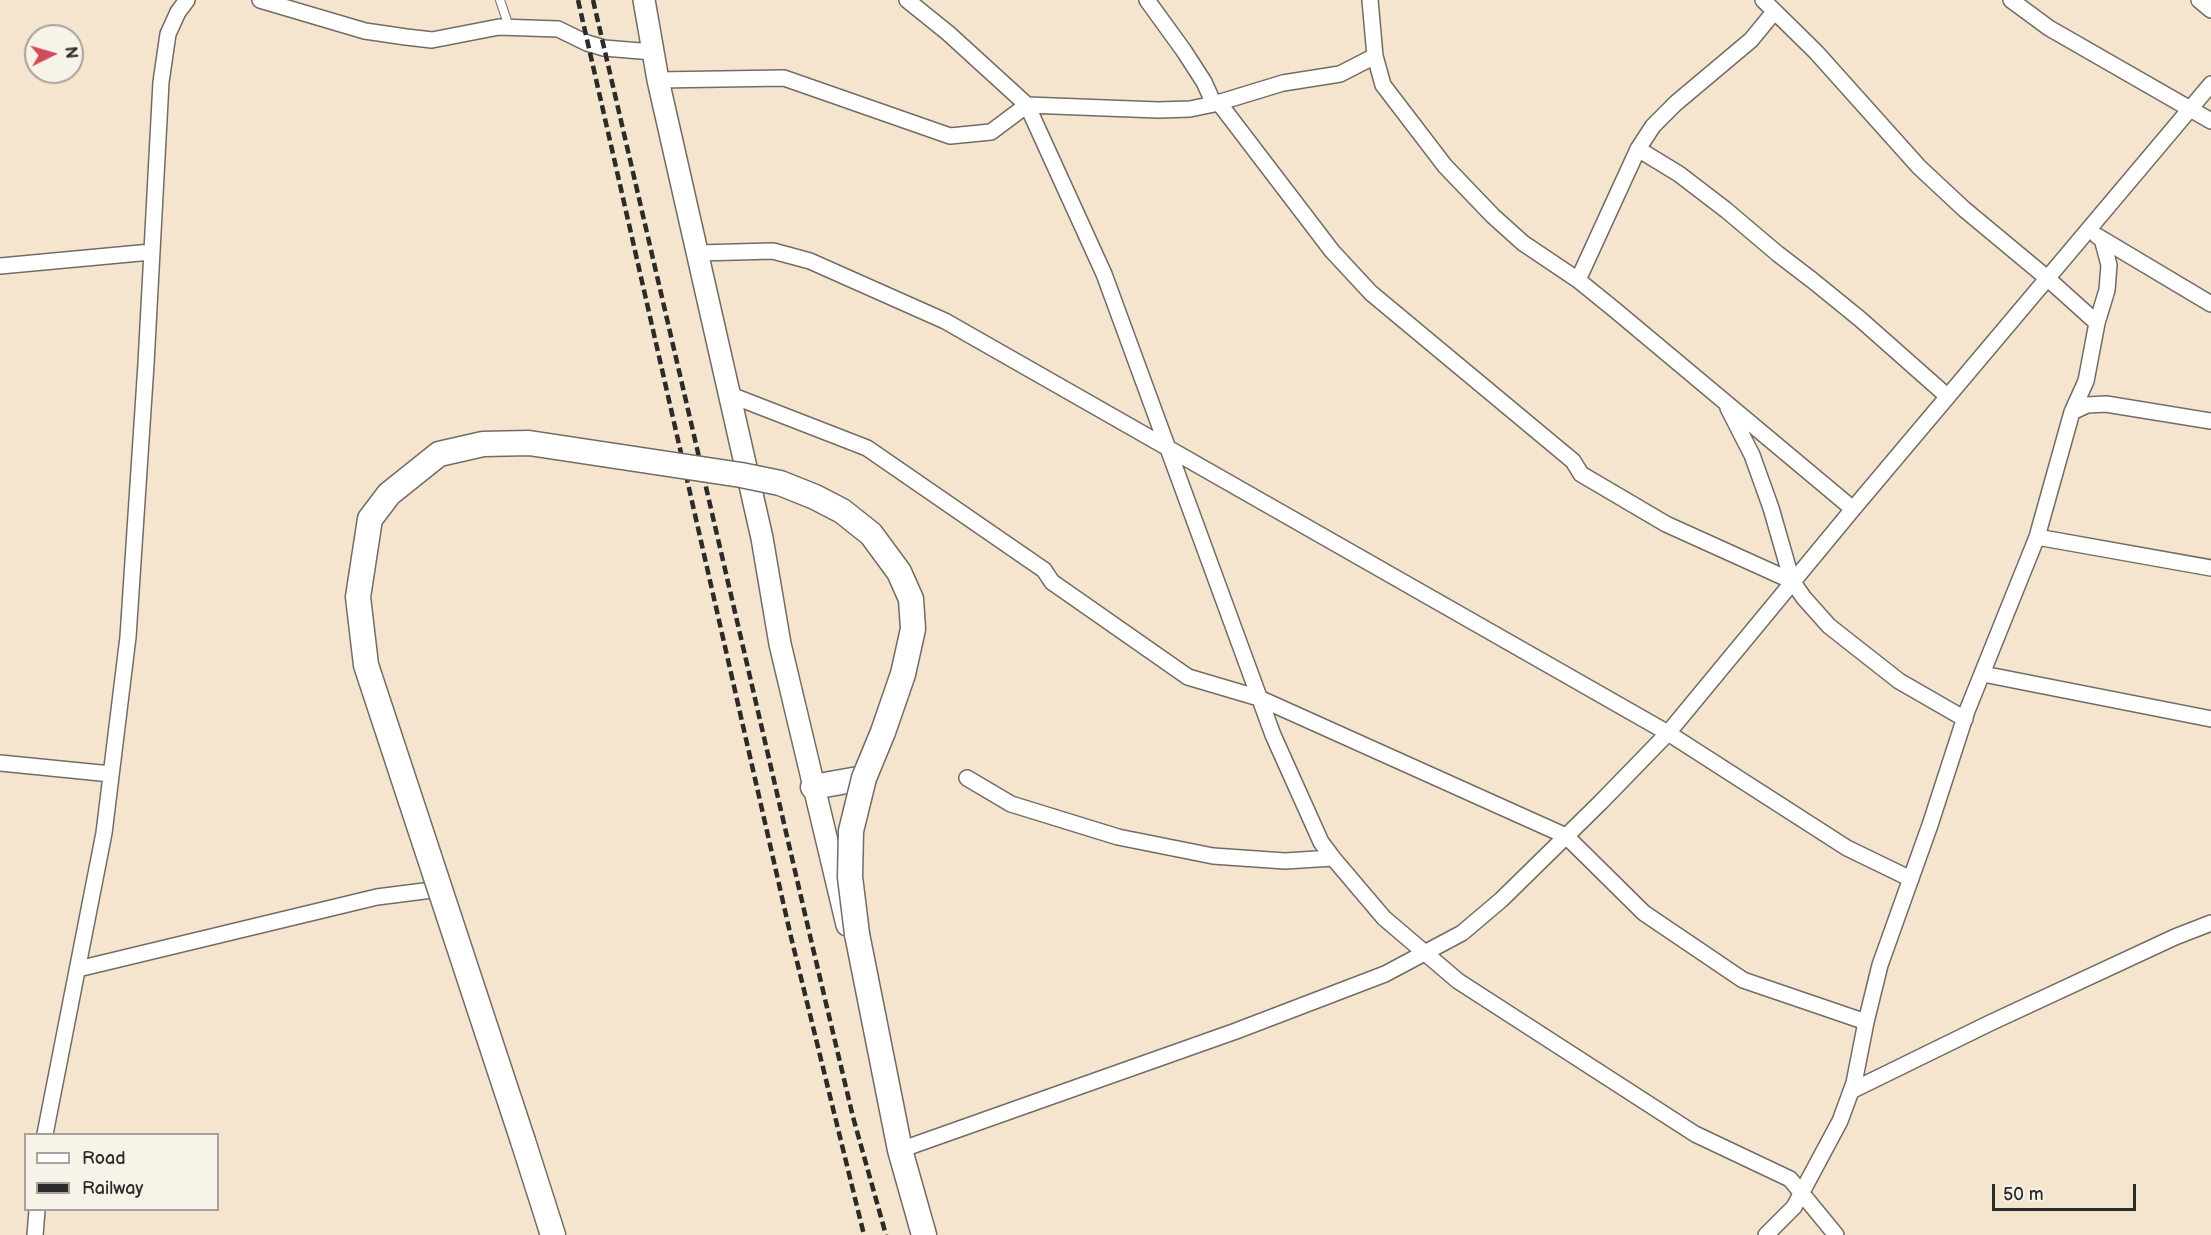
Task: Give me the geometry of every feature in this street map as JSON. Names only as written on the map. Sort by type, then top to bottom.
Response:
[{"type":"main road","points":[[645,0],[657,81],[762,538],[780,644],[877,1044],[900,1150],[924,1235]]},
{"type":"main road","points":[[553,1235],[366,665],[358,597],[370,519],[389,494],[439,454],[483,444],[530,443],[751,477],[780,483],[815,497],[842,511],[871,534],[899,572],[911,599],[913,629],[903,675],[864,778],[851,831],[850,877],[857,934],[877,1044]]},
{"type":"main road","points":[[813,787],[864,778]]},
{"type":"street","points":[[45,1133],[104,833],[128,637],[161,82],[168,34],[178,12],[187,0]]},
{"type":"street","points":[[260,0],[365,31],[406,37],[432,40],[499,27],[558,29],[587,43],[604,48],[653,51]]},
{"type":"street","points":[[907,0],[948,33],[1027,105],[1104,274],[1273,735],[1321,842],[1333,858],[1384,918],[1467,987],[1695,1134],[1790,1179],[1836,1235]]},
{"type":"street","points":[[1147,0],[1184,51],[1216,104],[1332,251],[1371,293],[1574,460],[1581,474],[1666,524],[1792,581]]},
{"type":"street","points":[[1370,0],[1375,56],[1383,85],[1445,166],[1493,216],[1523,243],[1578,280],[1853,509]]},
{"type":"street","points":[[1763,0],[1816,52],[1919,167],[1964,209],[2097,323]]},
{"type":"street","points":[[2011,0],[2049,28],[2211,121]]},
{"type":"street","points":[[2199,0],[2211,10]]},
{"type":"street","points":[[1578,280],[1638,149],[1653,126],[1676,103],[1751,40],[1774,12]]},
{"type":"street","points":[[657,81],[784,78],[950,136],[991,132],[1027,105],[1190,109],[1216,104],[1283,83],[1340,74],[1375,56]]},
{"type":"street","points":[[900,1150],[1236,1031],[1385,974],[1462,933],[1501,900],[1668,734],[1792,581],[2211,84]]},
{"type":"street","points":[[1638,149],[1665,164],[1726,210],[1860,319],[1947,396]]},
{"type":"street","points":[[2087,230],[2211,304]]},
{"type":"street","points":[[1766,1235],[1794,1207],[1803,1193],[1840,1122],[1851,1090],[1880,965],[1965,719],[2037,537],[2072,412],[2086,381],[2097,323],[2107,290],[2109,265],[2102,239]]},
{"type":"street","points":[[698,253],[773,251],[810,261],[945,321],[1668,734],[1847,848],[1911,879]]},
{"type":"street","points":[[0,266],[151,252]]},
{"type":"street","points":[[728,394],[867,448],[1044,570],[1052,582],[1188,677],[1259,698],[1566,836],[1644,913],[1743,980],[1866,1022]]},
{"type":"street","points":[[1725,403],[1752,455],[1771,508],[1792,581],[1829,626],[1858,650],[1899,681],[1965,719]]},
{"type":"street","points":[[2072,412],[2087,405],[2106,404],[2211,421]]},
{"type":"street","points":[[2037,537],[2211,568]]},
{"type":"street","points":[[1983,674],[2211,719]]},
{"type":"street","points":[[0,763],[111,774]]},
{"type":"street","points":[[967,778],[1011,804],[1119,837],[1213,856],[1285,861],[1333,858]]},
{"type":"street","points":[[78,969],[377,897],[440,889]]},
{"type":"street","points":[[1851,1090],[2175,937],[2211,923]]},
{"type":"street","points":[[35,1235],[37,1211]]},
{"type":"lane","points":[[501,0],[509,28]]},
{"type":"railway","points":[[578,0],[791,937],[864,1235]]},
{"type":"railway","points":[[593,0],[811,940],[853,1117],[886,1235]]}]
